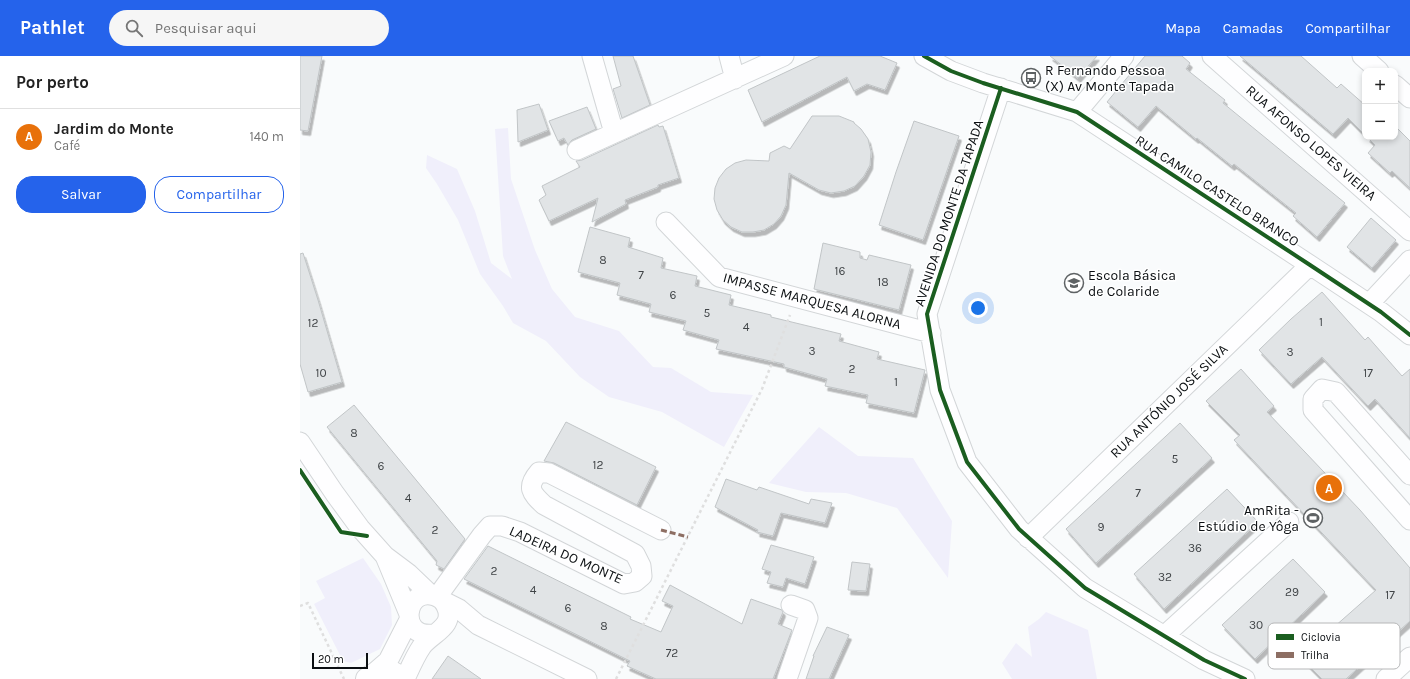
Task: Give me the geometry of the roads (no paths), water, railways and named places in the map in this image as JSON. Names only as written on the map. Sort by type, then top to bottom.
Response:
[{"type":"main road","points":[[368,678],[387,672],[394,673],[404,679]]},
{"type":"street","points":[[592,56],[614,134]]},
{"type":"street","points":[[729,56],[735,79]]},
{"type":"street","points":[[577,150],[784,56]]},
{"type":"street","name":"RUA CAMILO CASTELO BRANCO","points":[[924,56],[951,71],[1077,112],[1369,304],[1410,335]]},
{"type":"street","points":[[1077,112],[1124,56]]},
{"type":"street","name":"RUA AFONSO LOPES VIEIRA","points":[[1212,56],[1410,231]]},
{"type":"street","points":[[1362,56],[1376,68]]},
{"type":"street","name":"AVENIDA DO MONTE DA TAPADA","points":[[1001,88],[927,314],[940,390],[967,462],[1019,529],[1085,588],[1204,660],[1245,679]]},
{"type":"street","points":[[1398,88],[1410,98]]},
{"type":"street","name":"IMPASSE MARQUESA ALORNA","points":[[666,222],[719,277],[930,333]]},
{"type":"street","points":[[1369,304],[1410,260]]},
{"type":"street","name":"RUA ANTÓNIO JOSÉ SILVA","points":[[1028,538],[1310,265]]},
{"type":"street","points":[[1410,475],[1336,392],[1322,389],[1313,399],[1313,410],[1410,520]]},
{"type":"street","points":[[300,442],[360,528],[385,556],[409,574],[447,607],[449,614],[445,627],[422,646],[404,679]]},
{"type":"street","name":"LADEIRA DO MONTE","points":[[437,598],[490,526],[502,526],[520,532],[624,584],[634,582],[642,576],[641,566],[635,554],[544,505],[537,498],[531,488],[532,480],[539,472],[549,473],[661,530]]},
{"type":"street","points":[[1164,636],[1289,522]]},
{"type":"street","points":[[385,556],[411,624],[416,631],[420,633],[437,633],[457,626],[478,625]]},
{"type":"street","points":[[368,678],[388,661],[409,617],[410,607],[418,598],[424,596],[437,598],[459,609],[478,625],[587,679]]},
{"type":"street","points":[[787,679],[808,618],[805,610],[791,605]]},
{"type":"street","points":[[1400,666],[1410,657]]},
{"type":"street","points":[[1386,679],[1397,669]]},
{"type":"place","name":"R Fernando Pessoa (X) Av Monte Tapada","points":[[1031,78]]},
{"type":"place","name":"Escola Básica de Colaride","points":[[1074,283]]},
{"type":"place","name":"Jardim do Monte","points":[[1329,488]]},
{"type":"place","name":"AmRita - Estúdio de Yôga","points":[[1313,518]]}]
